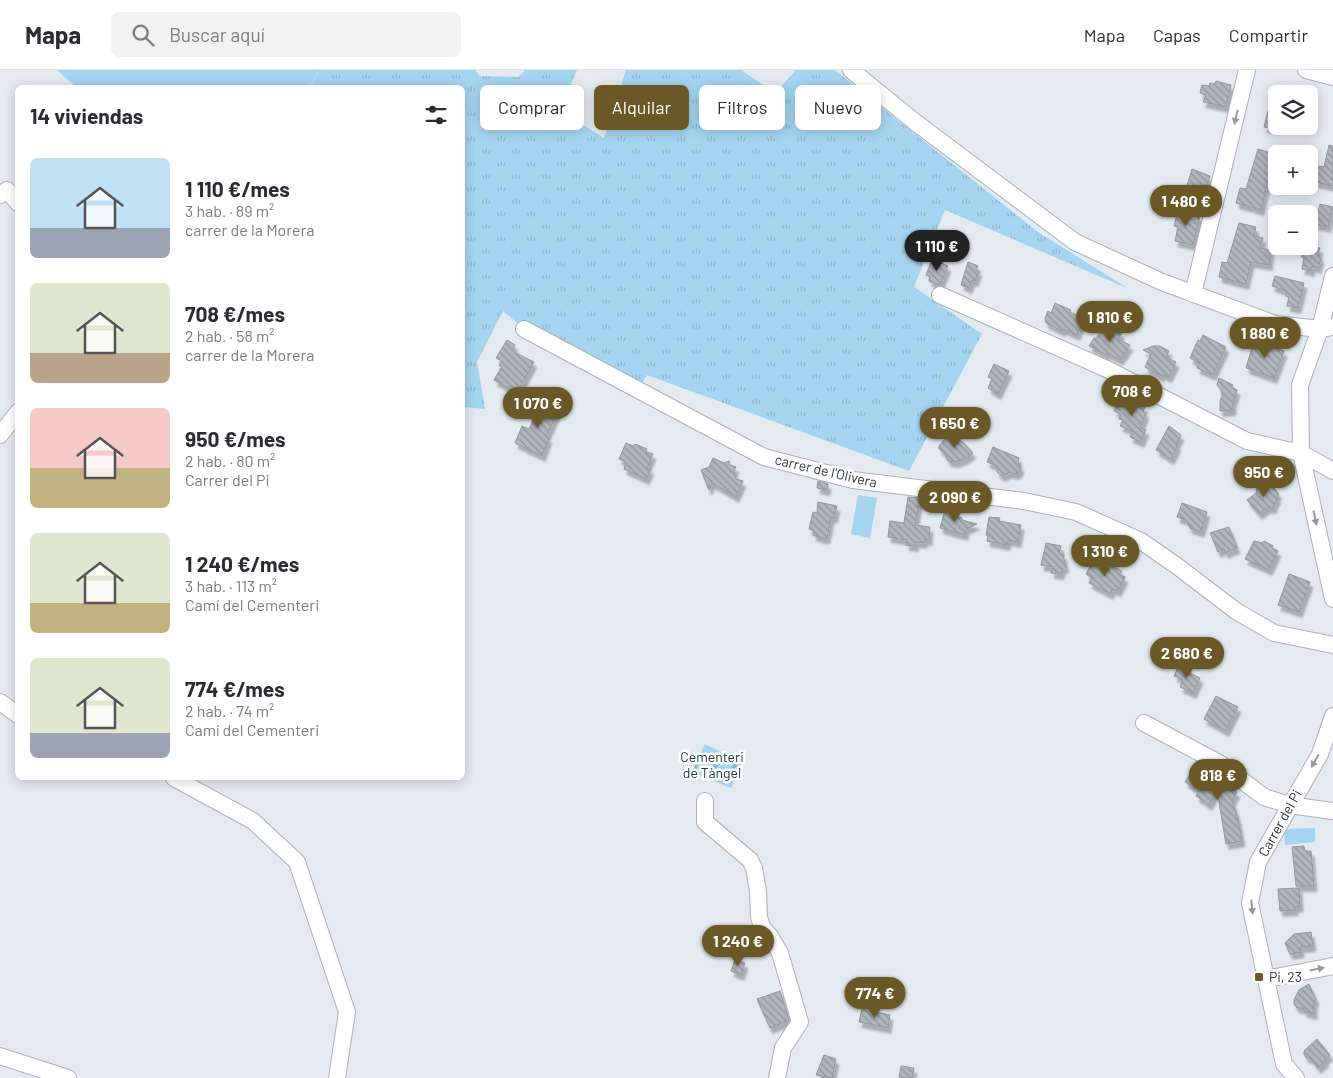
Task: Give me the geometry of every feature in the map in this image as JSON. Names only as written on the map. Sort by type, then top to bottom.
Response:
[{"type":"street","points":[[851,70],[915,122],[1075,242],[1162,282],[1275,324],[1326,328]]},
{"type":"street","points":[[1193,294],[1247,70]]},
{"type":"street","points":[[1306,70],[1333,77]]},
{"type":"street","points":[[0,195],[7,190],[15,199]]},
{"type":"street","points":[[1333,276],[1326,328],[1300,385],[1301,453],[1333,599]]},
{"type":"street","points":[[940,295],[1109,370],[1247,441],[1301,453],[1333,471]]},
{"type":"street","name":"carrer de l'Olivera","points":[[524,329],[764,457],[853,480],[1024,501],[1076,512],[1141,541],[1236,611],[1274,633],[1333,645]]},
{"type":"street","points":[[0,435],[15,416]]},
{"type":"street","points":[[0,702],[15,713]]},
{"type":"street","name":"Carrer del Pi","points":[[1296,1078],[1284,1064],[1250,903],[1258,862],[1320,754],[1333,716]]},
{"type":"street","points":[[1144,723],[1219,763],[1264,797],[1289,805],[1333,811]]},
{"type":"street","points":[[178,780],[253,821],[297,862],[347,1012],[337,1078]]},
{"type":"street","points":[[705,802],[705,822],[750,860],[754,868],[758,891],[759,917],[762,927],[780,952],[800,1022],[783,1048],[777,1078]]},
{"type":"street","points":[[1266,979],[1333,966]]},
{"type":"street","points":[[0,1056],[68,1078]]},
{"type":"green space","points":[[57,70],[319,70],[310,85],[74,85]]},
{"type":"green space","points":[[319,70],[475,70],[480,76],[519,77],[525,70],[577,70],[571,85],[480,85],[480,130],[584,130],[584,125],[604,138],[607,130],[689,130],[689,85],[621,85],[626,70],[741,70],[763,85],[699,85],[699,130],[785,130],[785,85],[782,85],[796,70],[835,70],[854,85],[795,85],[795,130],[881,130],[881,107],[1038,232],[1129,289],[945,210],[914,287],[982,334],[909,471],[647,375],[638,390],[524,329],[503,311],[477,362],[485,409],[465,407],[465,85],[311,85]]},
{"type":"green space","points":[[858,495],[877,498],[870,538],[851,534]]},
{"type":"green space","name":"Cementeri de Tàngel","points":[[705,744],[742,763],[731,788],[692,772]]},
{"type":"green space","points":[[1315,828],[1315,842],[1285,845],[1284,829]]},
{"type":"building","points":[[1216,81],[1231,85],[1226,107],[1203,102],[1206,95],[1200,93],[1202,85],[1209,86],[1210,83],[1214,84]]},
{"type":"building","points":[[1268,111],[1268,128],[1264,127]]},
{"type":"building","points":[[1329,145],[1333,146],[1333,186],[1318,183],[1319,166],[1324,167]]},
{"type":"building","points":[[1258,149],[1268,152],[1268,180],[1261,210],[1236,203],[1240,188],[1246,189]]},
{"type":"building","points":[[1192,169],[1210,176],[1205,191],[1187,186]]},
{"type":"building","points":[[1320,204],[1333,207],[1328,227],[1318,225]]},
{"type":"building","points":[[1178,210],[1200,216],[1193,245],[1175,241],[1178,227],[1174,226]]},
{"type":"building","points":[[1239,223],[1256,227],[1254,236],[1263,238],[1260,248],[1268,249],[1268,255],[1270,255],[1269,265],[1251,262],[1246,284],[1219,277],[1222,262],[1227,263]]},
{"type":"building","points":[[1320,254],[1319,258],[1321,258],[1318,268],[1312,266],[1311,271],[1302,269],[1304,258],[1301,257],[1301,255]]},
{"type":"building","points":[[932,259],[948,266],[940,285],[929,281],[930,277],[926,275]]},
{"type":"building","points":[[968,262],[978,266],[976,270],[979,271],[975,281],[972,280],[969,288],[961,285]]},
{"type":"building","points":[[1275,276],[1304,283],[1298,308],[1287,306],[1289,297],[1286,296],[1287,291],[1272,286]]},
{"type":"building","points":[[1055,303],[1071,310],[1070,312],[1084,319],[1077,335],[1063,329],[1062,331],[1046,323],[1045,318],[1048,311],[1051,313]]},
{"type":"building","points":[[1111,327],[1122,333],[1118,339],[1130,345],[1120,360],[1089,346],[1094,338],[1097,338],[1101,329]]},
{"type":"building","points":[[1203,335],[1226,347],[1213,375],[1197,368],[1199,363],[1190,358],[1198,340],[1200,341]]},
{"type":"building","points":[[507,340],[515,345],[512,351],[534,362],[517,393],[494,380],[502,366],[499,366],[502,361],[496,358]]},
{"type":"building","points":[[1254,341],[1284,351],[1274,378],[1246,368]]},
{"type":"building","points":[[1153,346],[1160,346],[1169,351],[1166,357],[1176,362],[1169,377],[1162,374],[1161,376],[1145,367],[1151,354],[1143,350]]},
{"type":"building","points":[[994,364],[1009,371],[998,394],[988,388],[992,379],[988,377]]},
{"type":"building","points":[[1219,378],[1233,385],[1232,387],[1237,390],[1233,402],[1233,410],[1220,411],[1222,391],[1217,385]]},
{"type":"building","points":[[544,396],[553,400],[549,409],[557,413],[546,437],[549,438],[542,456],[515,443],[522,426],[529,429]]},
{"type":"building","points":[[1120,396],[1138,401],[1136,404],[1145,407],[1143,412],[1146,413],[1140,428],[1146,430],[1141,442],[1130,437],[1133,431],[1120,426],[1123,420],[1119,419],[1121,414],[1114,411]]},
{"type":"building","points":[[1169,426],[1181,435],[1171,459],[1156,450]]},
{"type":"building","points":[[948,435],[963,442],[973,453],[956,462],[948,461],[945,454],[939,449],[939,446]]},
{"type":"building","points":[[626,443],[633,446],[635,444],[647,449],[646,452],[653,454],[647,468],[651,469],[646,479],[624,469],[626,462],[619,459]]},
{"type":"building","points":[[993,447],[1019,458],[1018,462],[1021,468],[1018,473],[1010,472],[1002,476],[997,472],[997,466],[987,462]]},
{"type":"building","points":[[713,458],[724,463],[729,461],[730,465],[736,467],[734,471],[736,479],[743,481],[736,497],[712,483],[709,490],[701,470],[709,467]]},
{"type":"building","points":[[818,481],[828,484],[827,490],[817,488]]},
{"type":"building","points":[[1269,482],[1279,494],[1276,496],[1278,499],[1273,508],[1267,508],[1259,514],[1247,500],[1256,493],[1257,488],[1262,488]]},
{"type":"building","points":[[908,497],[920,498],[915,525],[930,527],[929,540],[924,540],[924,543],[916,542],[915,546],[906,545],[907,540],[888,537],[890,521],[904,523]]},
{"type":"building","points":[[818,502],[837,506],[834,518],[831,517],[827,538],[813,535],[814,531],[809,529],[813,512],[817,513]]},
{"type":"building","points":[[1182,503],[1207,512],[1201,532],[1190,528],[1186,520],[1177,517]]},
{"type":"building","points":[[945,510],[958,514],[957,516],[962,518],[962,520],[977,524],[966,529],[965,535],[940,528]]},
{"type":"building","points":[[989,517],[1000,518],[999,521],[1021,525],[1018,542],[1008,540],[1007,545],[987,541]]},
{"type":"building","points":[[1229,527],[1237,548],[1225,553],[1224,549],[1218,552],[1210,533]]},
{"type":"building","points":[[1254,541],[1263,543],[1264,541],[1278,551],[1269,570],[1245,559]]},
{"type":"building","points":[[1046,543],[1061,546],[1059,554],[1064,555],[1066,567],[1062,569],[1061,574],[1051,573],[1053,567],[1041,565]]},
{"type":"building","points":[[1093,561],[1104,567],[1106,563],[1122,571],[1120,575],[1125,577],[1118,591],[1113,589],[1110,594],[1089,583],[1092,578],[1086,574]]},
{"type":"building","points":[[1289,574],[1310,582],[1299,612],[1278,605]]},
{"type":"building","points":[[1179,665],[1200,678],[1193,693],[1180,687],[1183,680],[1174,676]]},
{"type":"building","points":[[1216,696],[1238,707],[1226,731],[1204,719]]},
{"type":"building","points":[[1195,766],[1237,792],[1232,801],[1242,841],[1226,844],[1217,790],[1209,805],[1196,796],[1199,791],[1185,782]]},
{"type":"building","points":[[1304,846],[1305,851],[1311,851],[1314,886],[1296,886],[1292,847]]},
{"type":"building","points":[[1299,888],[1300,906],[1295,907],[1295,910],[1280,911],[1278,889]]},
{"type":"building","points":[[1311,932],[1313,946],[1300,947],[1301,952],[1290,954],[1285,943],[1294,934]]},
{"type":"building","points":[[735,960],[745,963],[741,975],[731,971]]},
{"type":"building","points":[[1309,984],[1316,1000],[1314,1002],[1314,1014],[1305,1012],[1303,1008],[1297,1008],[1294,1004],[1299,990]]},
{"type":"building","points":[[780,991],[789,1020],[770,1028],[757,999]]},
{"type":"building","points":[[862,1009],[890,1015],[888,1028],[859,1022]]},
{"type":"building","points":[[1317,1039],[1330,1055],[1318,1068],[1304,1054],[1304,1051]]},
{"type":"building","points":[[824,1055],[836,1059],[832,1078],[816,1075]]},
{"type":"building","points":[[901,1066],[914,1068],[912,1078],[899,1078]]},
{"type":"place","name":"Pi, 23","points":[[1259,977]]}]
